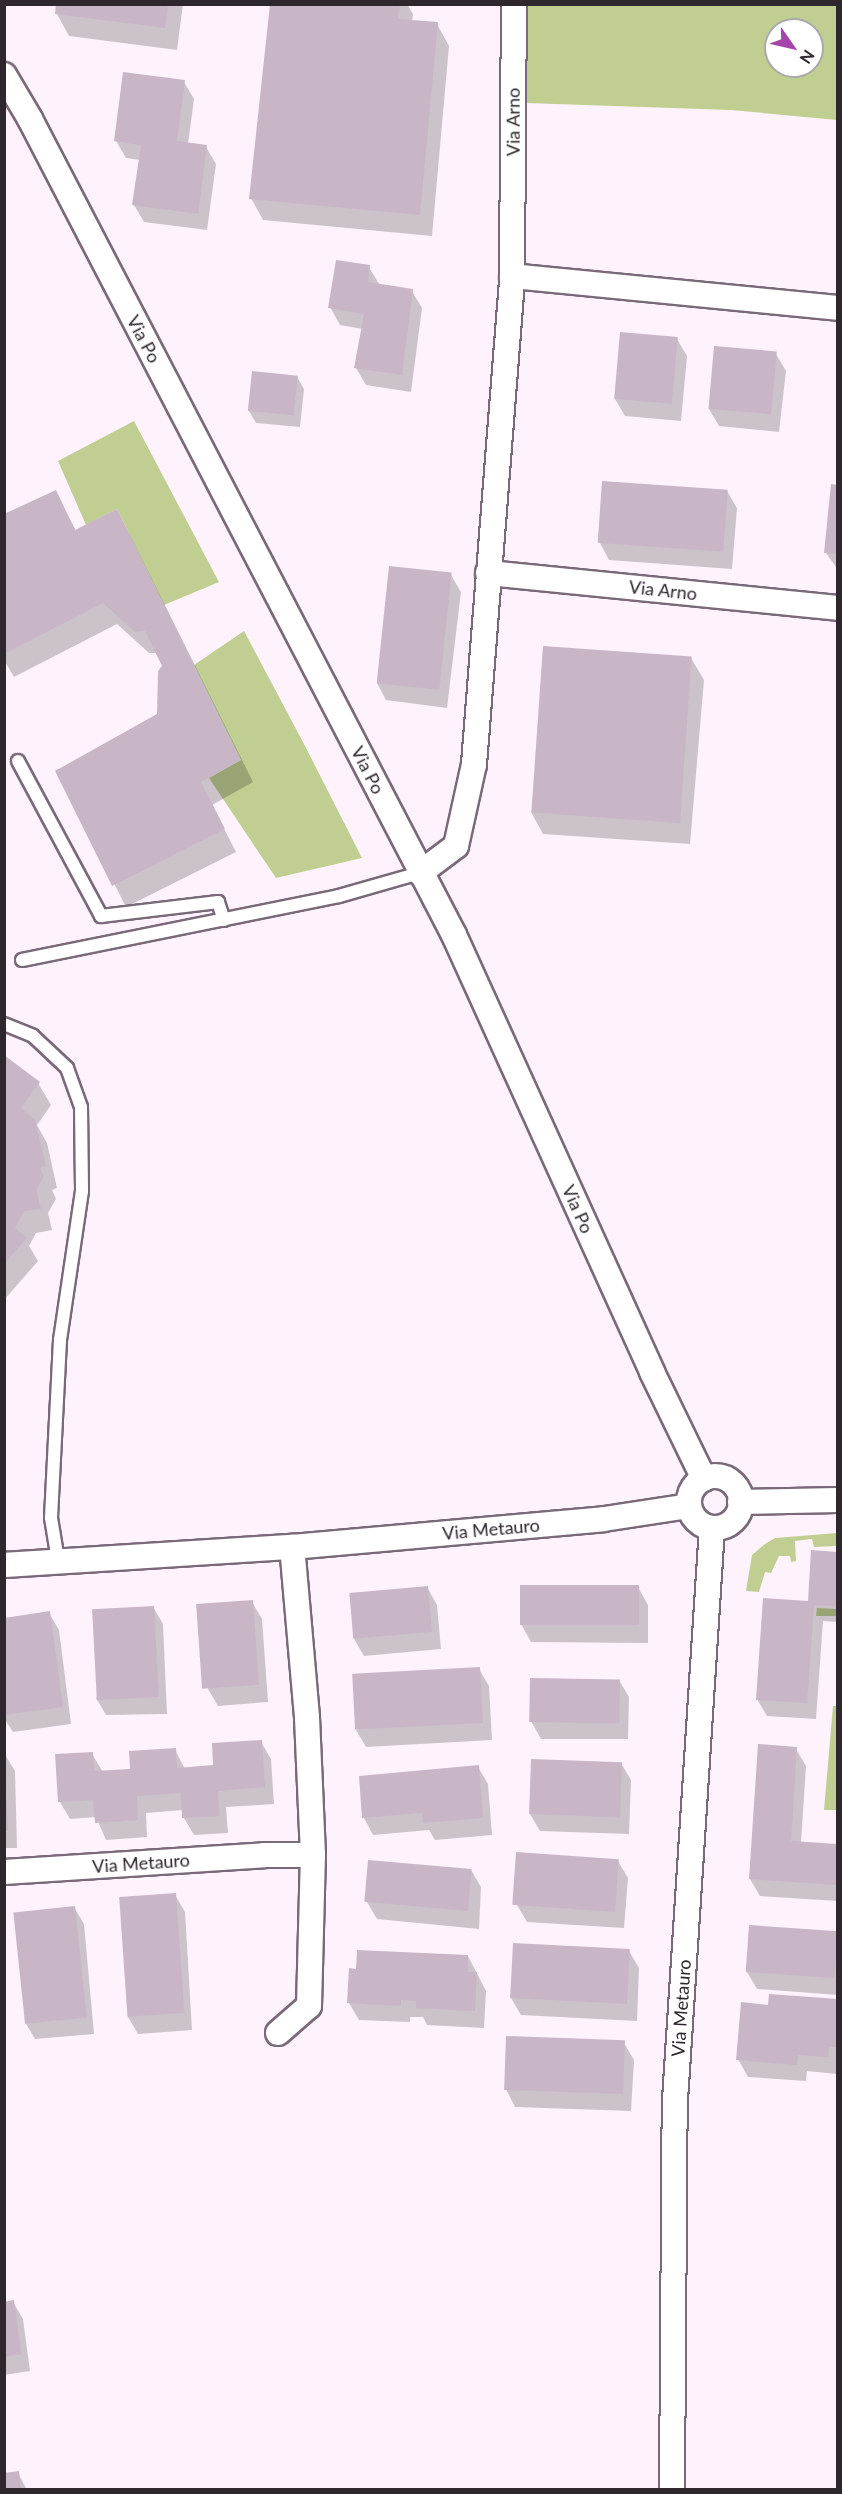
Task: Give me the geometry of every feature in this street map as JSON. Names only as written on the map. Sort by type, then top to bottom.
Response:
[{"type":"street","name":"Via Arno","points":[[420,873],[456,846],[474,764],[513,276],[514,4]]},
{"type":"street","name":"Via Po","points":[[4,75],[30,118],[454,935],[652,1372],[704,1479]]},
{"type":"street","points":[[513,276],[837,308]]},
{"type":"street","name":"Via Arno","points":[[488,573],[837,608]]},
{"type":"street","points":[[712,1477],[728,1480],[739,1493],[740,1502],[735,1518],[721,1527],[712,1528],[697,1521],[689,1506],[692,1490],[704,1479],[712,1477]]},
{"type":"street","points":[[740,1502],[837,1500]]},
{"type":"street","name":"Via Metauro","points":[[4,1565],[292,1547],[604,1519],[689,1506]]},
{"type":"street","name":"Via Metauro","points":[[672,2490],[675,2100],[712,1528]]},
{"type":"street","points":[[278,2033],[309,2006],[313,1855],[307,1717],[292,1547]]},
{"type":"street","name":"Via Metauro","points":[[4,1872],[264,1855],[313,1855]]},
{"type":"lane","points":[[18,760],[101,916],[218,902],[224,920]]},
{"type":"lane","points":[[22,960],[339,896],[420,873]]},
{"type":"lane","points":[[4,1024],[33,1036],[67,1068],[81,1107],[82,1191],[60,1340],[51,1518],[58,1560]]},
{"type":"green space","points":[[528,5],[837,5],[837,120],[731,110],[526,103]]},
{"type":"green space","points":[[134,421],[219,582],[164,605],[117,509],[86,525],[58,461]]},
{"type":"green space","points":[[244,631],[362,858],[276,878],[209,778],[241,760],[194,665]]},
{"type":"green space","points":[[837,1533],[837,1546],[814,1547],[812,1539],[795,1541],[796,1561],[791,1562],[790,1556],[779,1556],[771,1573],[765,1572],[759,1592],[746,1591],[752,1555],[765,1544],[775,1538]]},
{"type":"green space","points":[[817,1608],[837,1609],[837,1616],[816,1616]]},
{"type":"green space","points":[[833,1706],[838,1706],[837,1810],[824,1810]]},
{"type":"building","points":[[56,4],[168,4],[165,28],[55,14]]},
{"type":"building","points":[[270,4],[400,4],[398,19],[438,22],[420,215],[249,199]]},
{"type":"building","points":[[123,72],[185,80],[177,141],[207,145],[198,214],[132,205],[141,145],[114,141]]},
{"type":"building","points":[[336,260],[370,265],[368,282],[413,289],[402,375],[354,368],[364,314],[328,308]]},
{"type":"building","points":[[620,332],[678,337],[672,404],[614,399]]},
{"type":"building","points":[[714,346],[777,351],[771,414],[709,409]]},
{"type":"building","points":[[252,371],[298,376],[294,416],[248,411]]},
{"type":"building","points":[[602,481],[728,490],[723,552],[598,543]]},
{"type":"building","points":[[831,484],[838,485],[838,554],[824,553]]},
{"type":"building","points":[[56,490],[75,530],[117,509],[241,760],[201,782],[225,829],[112,886],[55,771],[157,714],[158,671],[162,666],[145,631],[135,632],[103,603],[4,654],[4,514]]},
{"type":"building","points":[[389,566],[452,573],[439,690],[377,683]]},
{"type":"building","points":[[543,646],[692,656],[680,823],[531,813]]},
{"type":"building","points":[[4,1055],[40,1082],[21,1108],[35,1120],[46,1166],[40,1168],[44,1176],[36,1190],[41,1209],[24,1211],[15,1228],[27,1238],[4,1264]]},
{"type":"building","points":[[811,1550],[838,1552],[838,1606],[814,1605],[807,1703],[756,1700],[763,1598],[808,1601]]},
{"type":"building","points":[[520,1585],[639,1585],[639,1625],[520,1625]]},
{"type":"building","points":[[428,1586],[432,1632],[353,1639],[349,1593]]},
{"type":"building","points":[[253,1600],[259,1685],[202,1689],[196,1604]]},
{"type":"building","points":[[154,1606],[159,1697],[97,1700],[92,1609]]},
{"type":"building","points":[[50,1611],[63,1707],[4,1715],[4,1618]]},
{"type":"building","points":[[480,1667],[483,1723],[355,1730],[352,1674]]},
{"type":"building","points":[[530,1678],[620,1680],[619,1724],[529,1722]]},
{"type":"building","points":[[262,1740],[265,1787],[218,1791],[219,1816],[182,1818],[181,1793],[137,1796],[138,1820],[95,1823],[93,1800],[58,1802],[55,1754],[93,1752],[94,1771],[130,1769],[129,1751],[176,1748],[177,1768],[213,1765],[212,1743]]},
{"type":"building","points":[[758,1744],[797,1747],[791,1841],[838,1844],[838,1885],[749,1879]]},
{"type":"building","points":[[531,1759],[622,1762],[620,1817],[529,1814]]},
{"type":"building","points":[[479,1765],[483,1818],[423,1823],[422,1813],[362,1818],[359,1776]]},
{"type":"building","points":[[4,1781],[6,1781],[8,1831],[4,1831]]},
{"type":"building","points":[[516,1852],[619,1859],[615,1912],[512,1905]]},
{"type":"building","points":[[368,1860],[472,1869],[468,1911],[364,1902]]},
{"type":"building","points":[[176,1893],[184,2013],[128,2017],[119,1897]]},
{"type":"building","points":[[75,1906],[87,2017],[25,2024],[13,1912]]},
{"type":"building","points":[[749,1925],[838,1931],[835,1978],[746,1972]]},
{"type":"building","points":[[513,1943],[630,1949],[627,2004],[510,1998]]},
{"type":"building","points":[[357,1950],[468,1955],[468,1972],[477,1972],[475,2011],[416,2008],[416,2001],[401,2000],[401,2006],[347,2003],[349,1968],[356,1969]]},
{"type":"building","points":[[769,1994],[838,1999],[838,2047],[829,2047],[828,2057],[798,2055],[797,2065],[736,2060],[741,2002],[768,2005]]},
{"type":"building","points":[[506,2036],[625,2040],[623,2094],[504,2090]]},
{"type":"building","points":[[14,2300],[21,2354],[4,2357],[4,2302]]},
{"type":"building","points":[[19,2471],[21,2490],[4,2490],[4,2473]]}]
